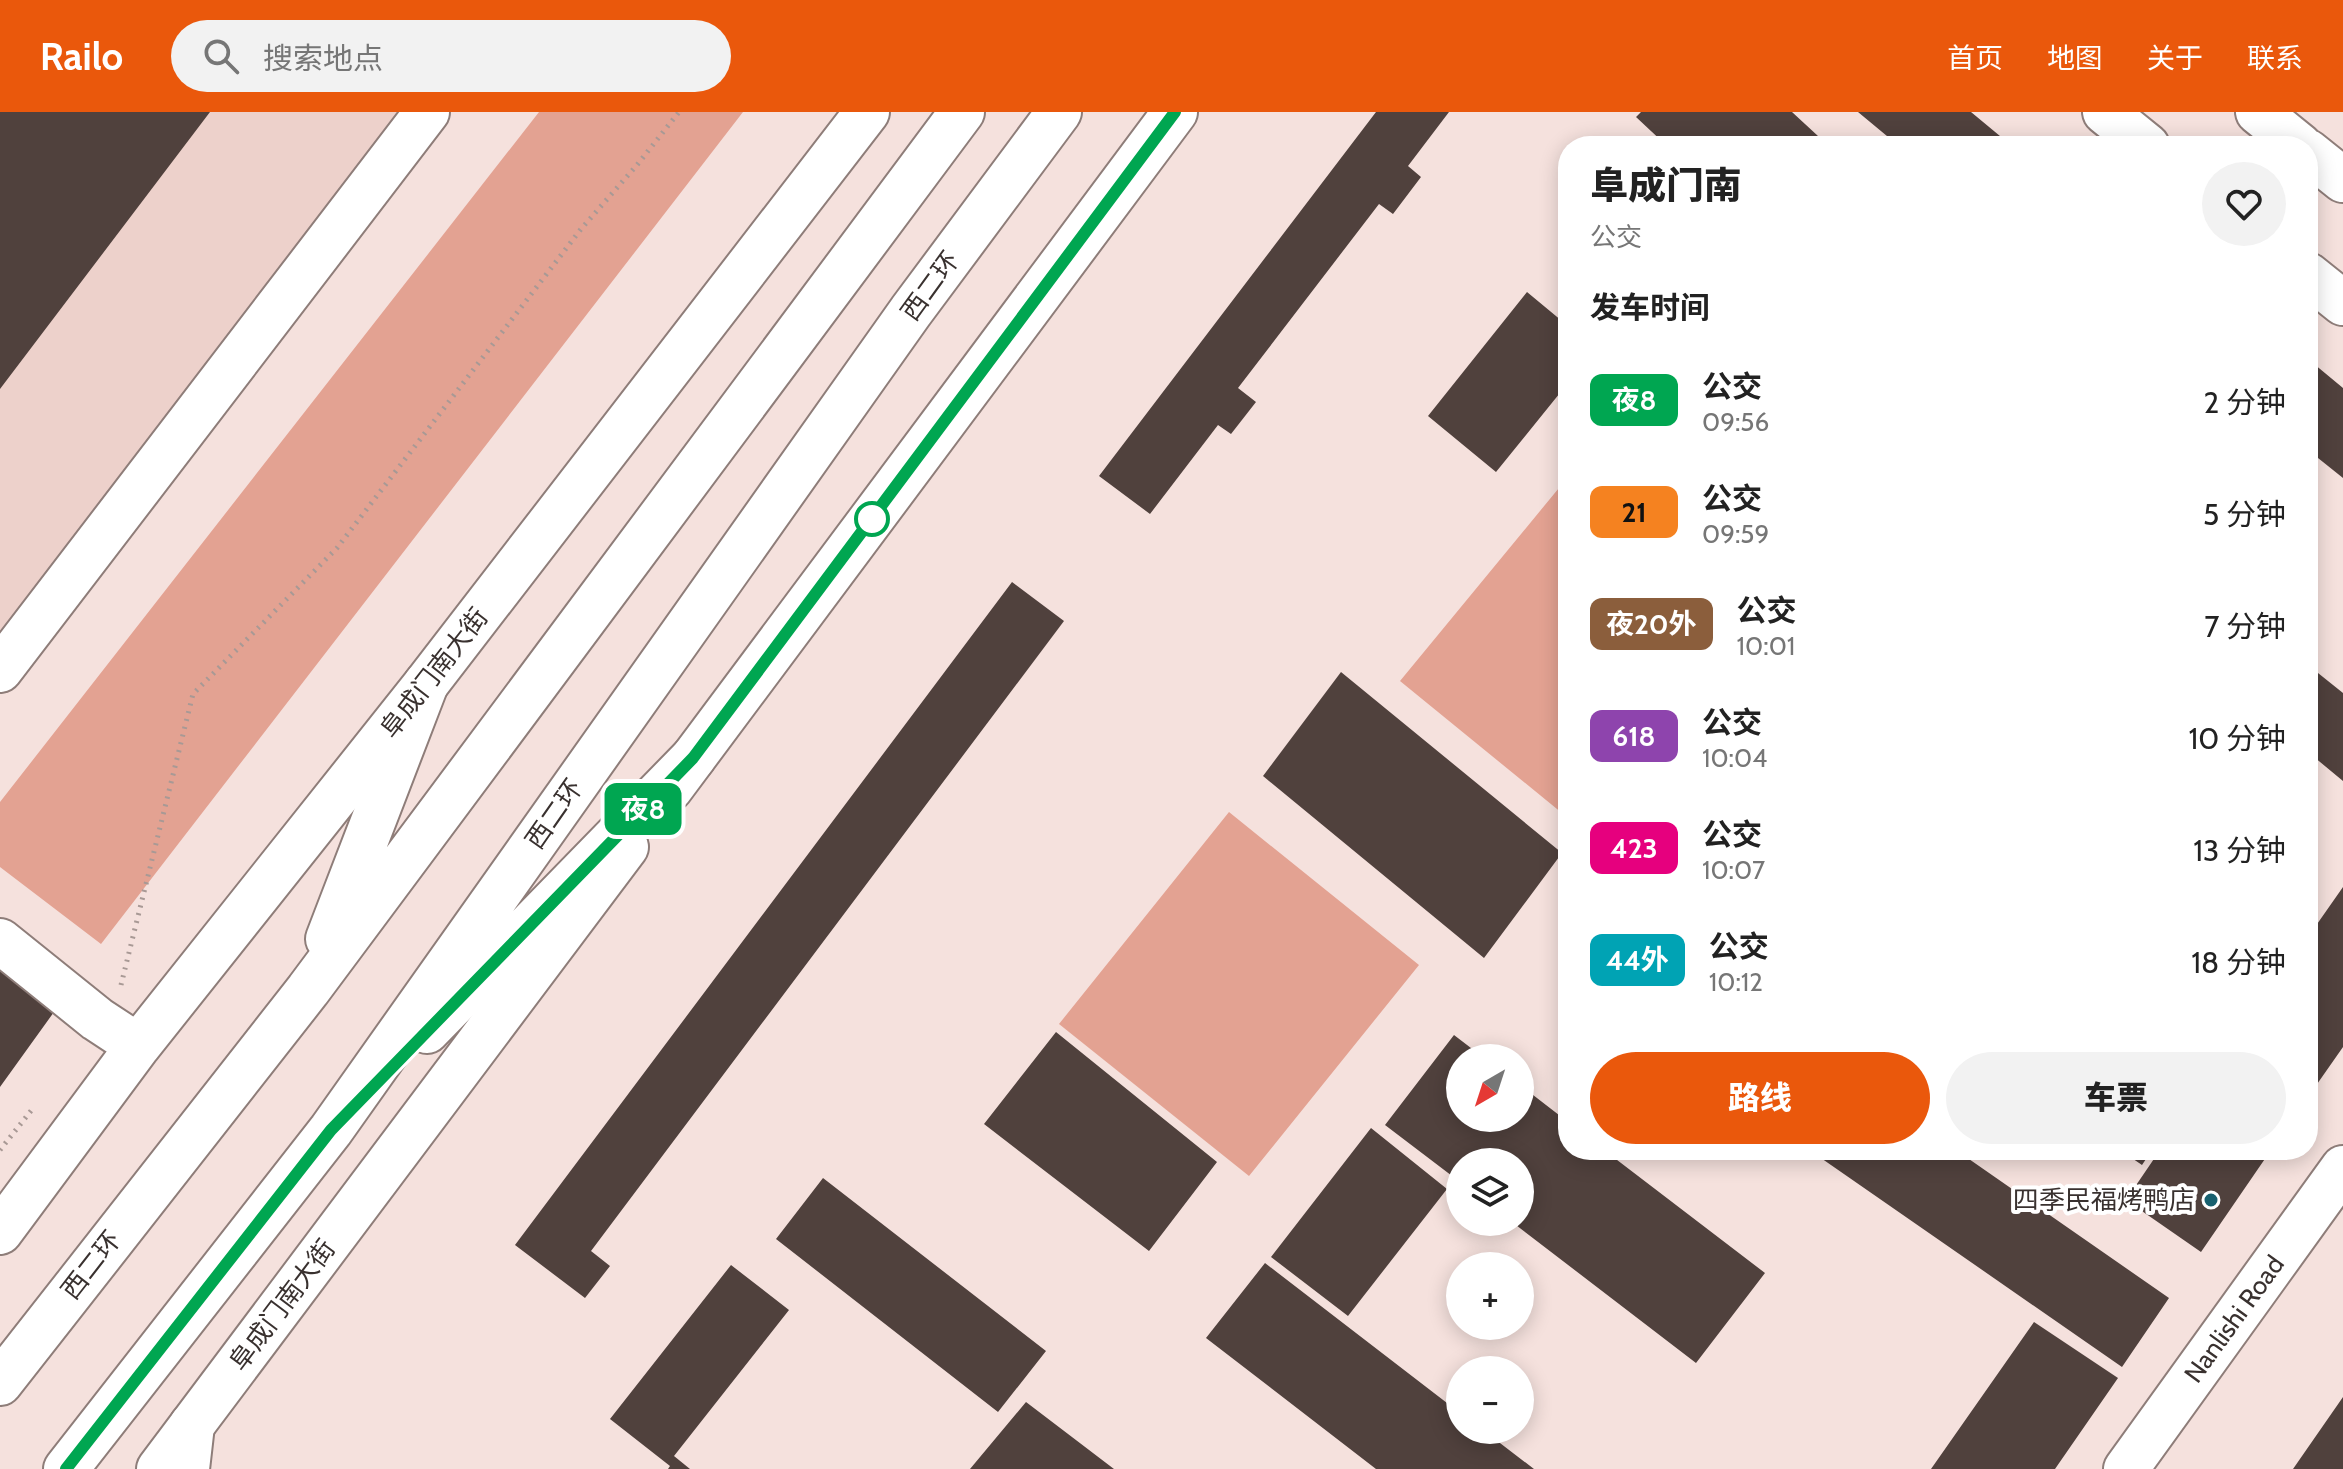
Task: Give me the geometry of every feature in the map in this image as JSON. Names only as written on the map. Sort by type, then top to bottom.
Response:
[{"type":"main road","points":[[0,670],[427,112]]},
{"type":"main road","name":"阜成门南大街","points":[[0,1232],[138,1046],[426,684],[867,112]]},
{"type":"main road","name":"西二环","points":[[0,1383],[308,990],[962,112]]},
{"type":"main road","name":"西二环","points":[[66,1469],[331,1130],[911,311],[1059,112]]},
{"type":"main road","points":[[331,1130],[693,758],[1175,112]]},
{"type":"main road","points":[[2105,112],[2135,136]]},
{"type":"main road","points":[[2258,112],[2288,136]]},
{"type":"main road","points":[[2318,160],[2343,180]]},
{"type":"main road","points":[[2318,283],[2343,303]]},
{"type":"main road","points":[[308,990],[426,684]]},
{"type":"main road","name":"阜成门南大街","points":[[159,1469],[693,758]]},
{"type":"main road","points":[[0,941],[97,1019],[138,1046]]},
{"type":"main road","name":"Nanlishi Road","points":[[2126,1469],[2343,1168]]},
{"type":"main road","points":[[187,1469],[192,1425]]},
{"type":"path","points":[[97,1019],[122,984],[193,694],[337,548],[581,229],[679,112]]},
{"type":"path","points":[[0,1150],[38,1101]]},
{"type":"shaded area","points":[[0,112],[427,112],[0,670]]},
{"type":"shaded area","points":[[539,112],[743,112],[101,944],[0,867],[0,802]]},
{"type":"shaded area","points":[[1558,489],[1558,810],[1400,681]]},
{"type":"shaded area","points":[[1229,812],[1419,965],[1249,1176],[1059,1024]]},
{"type":"building","points":[[0,112],[210,112],[0,389]]},
{"type":"building","points":[[1376,112],[1449,112],[1408,166],[1421,177],[1393,214],[1379,204],[1238,388],[1256,402],[1231,434],[1218,425],[1150,514],[1099,476]]},
{"type":"building","points":[[1641,112],[1792,112],[1818,136],[1656,136],[1636,117]]},
{"type":"building","points":[[1858,112],[1971,112],[2000,136],[1887,136]]},
{"type":"building","points":[[1527,292],[1558,318],[1558,395],[1496,472],[1428,416]]},
{"type":"building","points":[[2318,367],[2343,388],[2343,478],[2318,458]]},
{"type":"building","points":[[1012,582],[1064,621],[591,1251],[610,1266],[585,1298],[515,1245]]},
{"type":"building","points":[[1341,672],[1558,850],[1558,858],[1484,958],[1263,776]]},
{"type":"building","points":[[2318,673],[2343,693],[2343,781],[2318,760]]},
{"type":"building","points":[[2343,887],[2343,1047],[2318,1083],[2318,923]]},
{"type":"building","points":[[0,960],[59,1005],[0,1087]]},
{"type":"building","points":[[1056,1032],[1217,1162],[1149,1251],[984,1124]]},
{"type":"building","points":[[1454,1035],[1466,1044],[1447,1044]]},
{"type":"building","points":[[1446,1045],[1446,1132],[1534,1132],[1534,1096],[1558,1114],[1558,1160],[1617,1160],[1765,1273],[1696,1363],[1530,1236],[1534,1236],[1534,1148],[1446,1148],[1446,1171],[1385,1125]]},
{"type":"building","points":[[1371,1128],[1446,1188],[1348,1316],[1271,1257]]},
{"type":"building","points":[[1824,1160],[1970,1160],[2169,1298],[2122,1367]]},
{"type":"building","points":[[2153,1160],[2264,1160],[2201,1252],[2126,1200]]},
{"type":"building","points":[[823,1178],[1046,1351],[998,1412],[776,1239]]},
{"type":"building","points":[[1265,1263],[1446,1402],[1446,1444],[1501,1444],[1534,1469],[1376,1469],[1206,1338]]},
{"type":"building","points":[[731,1265],[789,1310],[674,1456],[690,1469],[668,1469],[670,1466],[610,1419]]},
{"type":"building","points":[[2034,1322],[2118,1378],[2055,1469],[1931,1469]]},
{"type":"building","points":[[2343,1397],[2343,1469],[2293,1469]]},
{"type":"building","points":[[1026,1402],[1114,1469],[970,1469]]},
{"type":"bus line","name":"夜8","points":[[66,1469],[331,1130],[693,758],[1175,112]]},
{"type":"place","name":"四季民福烤鸭店","points":[[2211,1200]]}]
